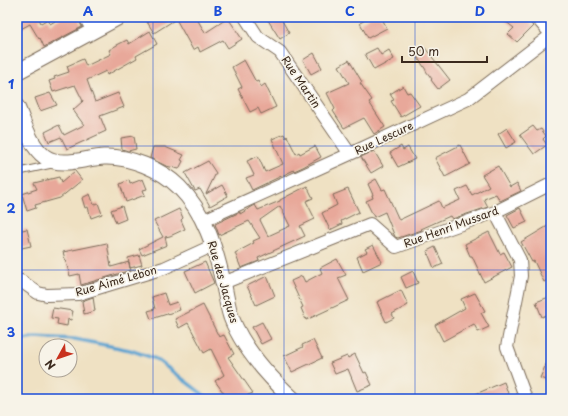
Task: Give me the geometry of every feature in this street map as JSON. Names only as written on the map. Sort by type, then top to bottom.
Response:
[{"type":"street","points":[[85,17],[93,31]]},
{"type":"street","points":[[17,72],[119,17]]},
{"type":"street","name":"Rue Martin","points":[[245,17],[258,37],[280,52],[350,154]]},
{"type":"street","points":[[536,17],[551,34]]},
{"type":"street","name":"Rue Lescure","points":[[204,220],[468,99],[551,34]]},
{"type":"street","points":[[17,107],[34,145],[44,156],[59,163]]},
{"type":"street","name":"Rue des Jacques","points":[[59,163],[104,157],[117,158],[135,162],[155,170],[178,186],[204,220],[214,245],[226,299],[232,318],[243,341],[256,359],[293,399]]},
{"type":"street","name":"Rue Henri Mussard","points":[[223,283],[370,224],[396,247],[495,212],[551,184]]},
{"type":"street","points":[[495,212],[520,260],[521,276],[507,347],[526,399]]},
{"type":"street","name":"Rue Aimé Lebon","points":[[17,280],[21,281],[38,293],[47,295],[78,294],[164,268],[214,245]]},
{"type":"lane","points":[[17,172],[59,163]]},
{"type":"building","points":[[17,17],[43,17],[39,19],[41,23],[48,19],[50,24],[62,17],[78,17],[82,27],[44,47],[40,38],[39,39],[30,24],[17,31]]},
{"type":"building","points":[[144,17],[196,17],[205,33],[228,18],[242,39],[228,48],[223,40],[200,52],[198,47],[193,50],[176,19],[154,33]]},
{"type":"building","points":[[266,17],[280,17],[289,33],[280,39]]},
{"type":"building","points":[[370,17],[381,17],[387,28],[368,38],[360,23]]},
{"type":"building","points":[[500,17],[524,17],[533,26],[517,42],[508,34],[514,28]]},
{"type":"building","points":[[150,31],[157,44],[136,56],[137,58],[107,75],[106,71],[87,80],[95,102],[118,93],[124,107],[100,116],[106,131],[67,149],[61,137],[49,142],[45,132],[59,125],[64,135],[84,125],[73,110],[83,101],[75,85],[53,92],[49,81],[55,79],[54,77],[69,72],[67,66],[83,59],[86,66],[111,54],[109,50],[117,45],[127,40],[129,44]]},
{"type":"building","points":[[377,48],[381,55],[389,50],[394,59],[374,70],[365,54]]},
{"type":"building","points":[[425,48],[450,80],[438,89],[416,55]]},
{"type":"building","points":[[314,53],[322,68],[311,74],[303,60]]},
{"type":"building","points":[[244,60],[256,82],[258,81],[261,87],[265,84],[276,107],[261,114],[258,108],[250,112],[238,89],[242,87],[232,67]]},
{"type":"building","points":[[349,60],[362,82],[360,83],[372,100],[369,102],[385,127],[374,134],[364,118],[344,128],[333,111],[335,109],[327,93],[349,83],[339,66]]},
{"type":"building","points":[[403,86],[407,93],[410,92],[420,106],[401,117],[391,101],[394,100],[390,94]]},
{"type":"building","points":[[50,93],[57,105],[40,111],[35,98]]},
{"type":"building","points":[[533,126],[537,131],[541,129],[546,136],[543,139],[547,145],[534,154],[520,135]]},
{"type":"building","points":[[507,128],[516,142],[506,148],[498,134]]},
{"type":"building","points":[[284,134],[286,138],[287,136],[296,154],[299,152],[300,154],[315,146],[321,157],[303,167],[252,190],[246,178],[254,175],[247,161],[258,156],[265,172],[283,164],[272,139]]},
{"type":"building","points":[[134,136],[136,149],[128,151],[122,149],[121,138]]},
{"type":"building","points":[[460,145],[470,164],[445,177],[435,158]]},
{"type":"building","points":[[401,146],[403,150],[408,147],[415,159],[398,167],[390,153]]},
{"type":"building","points":[[153,147],[165,147],[184,155],[179,169],[166,166],[150,158]]},
{"type":"building","points":[[374,151],[383,166],[371,173],[361,157]]},
{"type":"building","points":[[208,161],[216,173],[206,194],[222,185],[228,196],[210,206],[200,189],[195,191],[185,173]]},
{"type":"building","points":[[498,166],[510,187],[517,183],[521,191],[500,201],[496,194],[484,199],[488,207],[452,219],[450,216],[421,229],[422,230],[398,238],[395,237],[385,212],[374,217],[366,201],[373,198],[368,184],[376,179],[382,190],[385,189],[399,220],[439,201],[442,208],[460,200],[456,191],[467,186],[472,195],[489,186],[482,175]]},
{"type":"building","points":[[75,171],[82,180],[60,198],[35,205],[36,208],[27,211],[22,194],[37,189],[34,183],[59,177],[61,183]]},
{"type":"building","points":[[143,179],[147,189],[143,190],[145,195],[126,202],[120,184],[129,180],[130,184]]},
{"type":"building","points":[[307,186],[313,198],[306,201],[315,219],[300,226],[305,236],[258,258],[259,261],[241,268],[235,253],[254,243],[253,241],[260,238],[249,221],[219,235],[215,224],[240,212],[240,214],[255,205],[258,210]],"holes":[[[280,206],[290,226],[268,236],[260,220]]]},
{"type":"building","points":[[348,189],[359,212],[341,221],[342,224],[330,230],[322,213],[337,205],[333,195]]},
{"type":"building","points":[[90,194],[94,205],[98,203],[102,214],[91,218],[88,207],[85,208],[82,198]]},
{"type":"building","points":[[122,206],[126,219],[116,223],[111,210]]},
{"type":"building","points":[[520,208],[527,222],[514,228],[507,215]]},
{"type":"building","points":[[179,209],[183,218],[181,220],[185,229],[165,237],[167,245],[142,255],[139,249],[163,237],[154,221]]},
{"type":"building","points":[[551,224],[551,278],[544,282],[534,261],[532,262],[521,242]]},
{"type":"building","points":[[27,229],[31,246],[17,249],[17,231]]},
{"type":"building","points":[[489,232],[500,254],[504,252],[512,267],[484,282],[465,244]]},
{"type":"building","points":[[107,243],[111,267],[129,262],[128,258],[139,255],[142,265],[130,268],[131,270],[81,285],[79,274],[70,276],[63,252]]},
{"type":"building","points":[[373,245],[382,262],[363,271],[357,257],[367,252],[365,249]]},
{"type":"building","points":[[435,247],[443,264],[434,268],[427,251]]},
{"type":"building","points":[[337,259],[346,275],[338,278],[349,300],[306,320],[301,308],[303,307],[291,281],[302,276],[305,282],[322,273],[320,268]]},
{"type":"building","points":[[205,262],[214,283],[195,293],[185,271]]},
{"type":"building","points":[[413,271],[418,283],[406,288],[401,277]]},
{"type":"building","points":[[267,276],[275,296],[256,305],[247,286]]},
{"type":"building","points":[[401,290],[408,305],[392,314],[394,318],[386,322],[377,302]]},
{"type":"building","points":[[164,293],[168,305],[177,302],[180,310],[151,319],[148,311],[155,309],[152,297]]},
{"type":"building","points":[[475,293],[485,311],[481,313],[489,327],[478,332],[474,324],[443,341],[435,325],[465,308],[461,299]]},
{"type":"building","points":[[93,297],[95,311],[84,314],[82,301]]},
{"type":"building","points":[[549,297],[551,302],[551,313],[542,317],[536,302]]},
{"type":"building","points":[[203,305],[219,337],[224,335],[234,354],[228,357],[253,393],[238,399],[228,399],[215,381],[224,375],[211,349],[204,353],[188,323],[179,328],[175,319]]},
{"type":"building","points":[[53,308],[73,311],[71,320],[68,319],[67,326],[57,324],[58,319],[51,318]]},
{"type":"building","points":[[262,322],[271,339],[261,344],[252,327]]},
{"type":"building","points":[[313,340],[322,358],[292,372],[284,356],[303,347],[302,345]]},
{"type":"building","points":[[551,353],[551,382],[540,378]]},
{"type":"building","points":[[355,354],[364,373],[366,372],[372,385],[357,391],[348,369],[335,374],[330,363],[347,356],[348,358]]},
{"type":"building","points":[[504,382],[510,399],[464,399]]},
{"type":"waterway","points":[[17,340],[35,337],[75,339],[130,350],[156,359],[209,399]]}]
